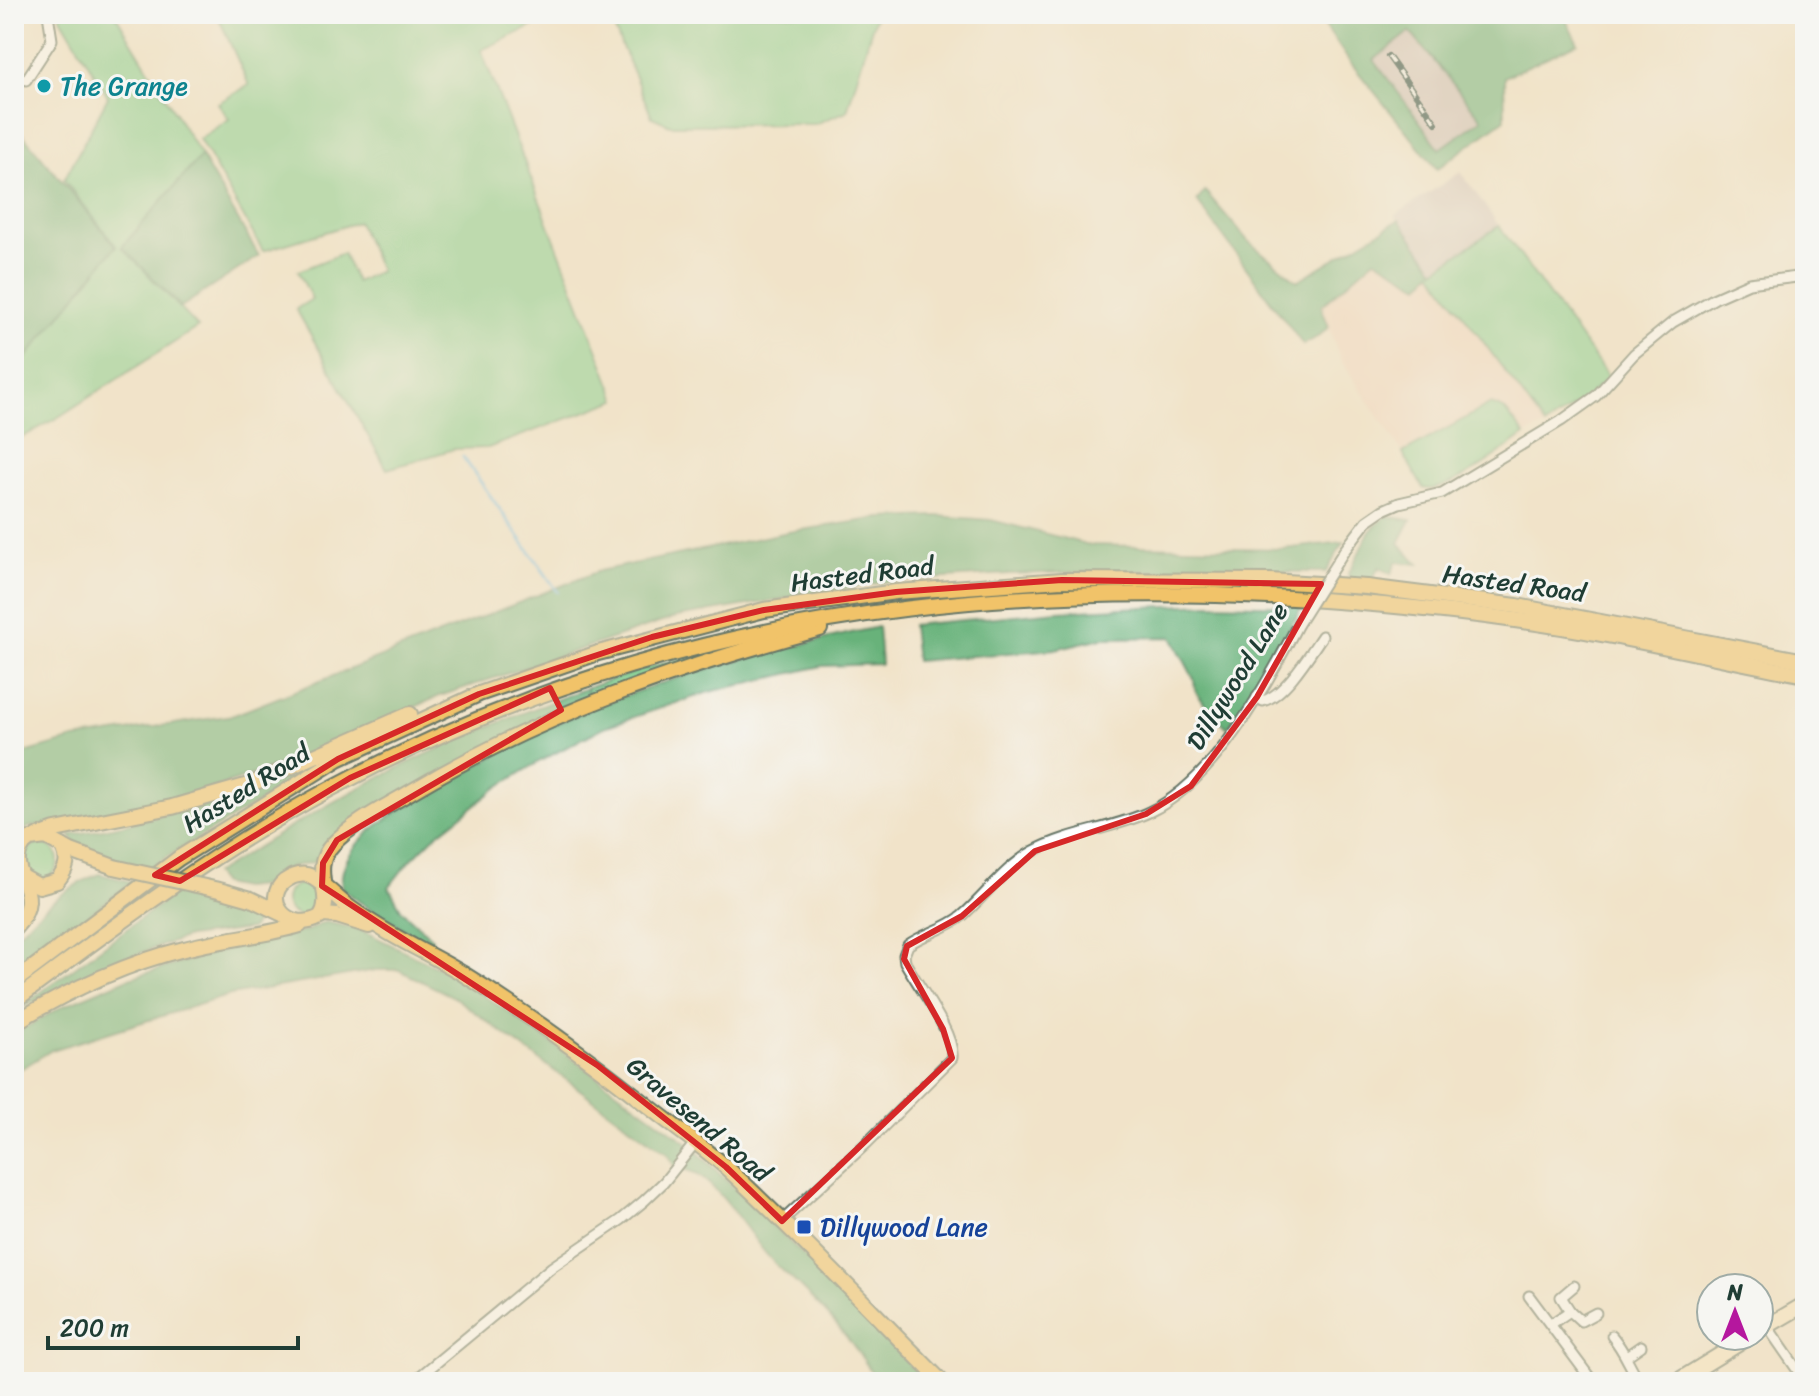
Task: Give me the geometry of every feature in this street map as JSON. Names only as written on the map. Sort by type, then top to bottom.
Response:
[{"type":"main road","name":"Hasted Road","points":[[14,982],[187,853],[338,759],[404,727],[509,684],[652,637],[764,610],[896,592],[1062,580],[1270,581],[1367,587],[1517,606],[1805,661]]},
{"type":"main road","name":"Hasted Road","points":[[14,1001],[118,924],[246,837],[350,778],[440,735],[569,685],[708,643],[791,625],[979,601],[1123,594],[1209,594],[1339,601],[1516,620],[1805,675]]},
{"type":"main road","points":[[14,929],[28,909],[28,893],[18,875],[20,849],[55,830],[172,807],[249,785],[433,704],[564,656],[685,622],[764,610]]},
{"type":"main road","points":[[14,1023],[65,994],[136,964],[183,949],[285,929],[315,919],[326,903],[322,886],[323,863],[337,840],[381,810],[499,743],[568,711],[673,671],[890,610]]},
{"type":"main road","points":[[25,844],[51,838],[114,867]]},
{"type":"main road","points":[[18,875],[32,884],[48,885],[57,881],[67,864],[67,854],[62,845]]},
{"type":"main road","points":[[64,872],[87,866],[114,867],[251,899],[292,922],[315,919]]},
{"type":"main road","points":[[219,890],[256,894],[281,885],[292,876],[303,875],[315,879],[322,886]]},
{"type":"main road","points":[[280,913],[276,898],[281,885]]},
{"type":"main road","name":"Gravesend Road","points":[[322,886],[392,934],[504,1000],[597,1065],[726,1167],[942,1382]]},
{"type":"main road","name":"Gravesend Road","points":[[315,919],[349,919],[392,934]]},
{"type":"main road","points":[[1775,1321],[1805,1304]]},
{"type":"main road","points":[[1676,1382],[1725,1352]]},
{"type":"street","points":[[26,80],[52,40],[48,14]]},
{"type":"street","name":"Dillywood Lane","points":[[782,1221],[867,1143],[952,1058],[952,1046],[905,962],[908,945],[962,916],[994,883],[1035,851],[1146,814],[1170,802],[1191,786],[1257,697],[1298,624],[1344,551],[1367,521],[1399,503],[1442,493],[1561,421],[1596,396],[1634,354],[1673,322],[1715,298],[1749,283],[1805,276]]},
{"type":"street","points":[[1257,697],[1263,701],[1270,699],[1293,677],[1322,636]]},
{"type":"street","points":[[413,1382],[552,1267],[644,1201],[664,1182],[695,1143]]},
{"type":"street","points":[[1569,1287],[1561,1297],[1570,1311],[1581,1321],[1593,1317]]},
{"type":"street","points":[[1529,1296],[1593,1382]]},
{"type":"street","points":[[1551,1324],[1570,1311]]},
{"type":"street","points":[[1612,1336],[1628,1355],[1632,1370],[1640,1382]]},
{"type":"street","points":[[1775,1343],[1805,1381]]},
{"type":"street","points":[[1628,1355],[1641,1346]]},
{"type":"highlighted area","points":[[1062,580],[1321,584],[1257,697],[1191,786],[1146,814],[1035,851],[962,916],[907,946],[904,959],[943,1029],[952,1058],[782,1221],[726,1167],[597,1065],[322,886],[323,863],[337,840],[561,710],[550,688],[350,778],[180,881],[155,875],[338,759],[479,694],[652,637],[764,610],[896,592]]},
{"type":"shaded area","points":[[1410,31],[1483,119],[1440,150],[1373,60]]},
{"type":"shaded area","points":[[1461,172],[1499,226],[1435,269],[1395,215]]},
{"type":"shaded area","points":[[1375,258],[1432,272],[1545,426],[1525,435],[1504,409],[1491,404],[1403,453],[1341,360],[1321,306]]},
{"type":"green space","points":[[59,14],[115,14],[201,156],[122,247],[198,327],[57,418],[14,442],[14,373],[116,246],[64,180],[108,97]]},
{"type":"green space","points":[[217,14],[469,14],[470,17],[477,14],[560,14],[481,50],[617,400],[488,448],[454,449],[387,469],[296,309],[312,299],[298,271],[343,253],[356,282],[380,271],[358,222],[263,251],[199,139],[229,119],[218,103],[249,85]]},
{"type":"green space","points":[[608,14],[876,14],[847,111],[815,124],[670,125],[652,117]]},
{"type":"green space","points":[[1330,14],[1563,14],[1578,43],[1504,77],[1505,119],[1437,169],[1349,61],[1321,20]],"holes":[[[1410,32],[1482,119],[1440,149],[1374,60]]]},
{"type":"green space","points":[[14,124],[116,246],[14,373]]},
{"type":"green space","points":[[201,156],[259,256],[181,307],[122,247]]},
{"type":"green space","points":[[1205,191],[1248,241],[1297,281],[1399,220],[1435,269],[1420,285],[1375,259],[1321,306],[1329,327],[1303,345],[1197,201]]},
{"type":"green space","points":[[1499,226],[1609,378],[1545,426],[1432,272]]},
{"type":"green space","points":[[1491,404],[1504,409],[1525,435],[1460,478],[1433,489],[1423,488],[1403,453]]},
{"type":"green space","points":[[937,516],[991,520],[1090,545],[1283,549],[1344,542],[1326,572],[1121,571],[884,582],[677,617],[440,696],[287,763],[205,791],[108,816],[29,827],[14,837],[14,756],[74,739],[234,715],[599,571],[788,532],[880,518]]},
{"type":"green space","points":[[1386,516],[1411,520],[1399,543],[1419,564],[1396,562],[1391,574],[1379,567],[1371,581],[1352,580],[1348,575],[1369,532]]},
{"type":"green space","points":[[1209,604],[1303,606],[1228,728],[1210,712],[1195,690],[1194,679],[1172,637],[1102,638],[1055,649],[916,661],[912,625],[1058,611]]},
{"type":"green space","points":[[878,627],[881,664],[822,666],[709,692],[604,727],[498,787],[433,838],[389,887],[402,911],[432,938],[432,946],[342,889],[343,871],[350,855],[376,827],[410,804],[539,732],[592,708],[672,680],[754,656]]},
{"type":"green space","points":[[721,649],[722,652],[589,698],[587,688],[653,666]]},
{"type":"green space","points":[[587,688],[589,698],[330,843],[314,862],[290,867],[262,886],[242,888],[222,884],[214,874],[329,804],[400,767],[493,725]]},
{"type":"green space","points":[[283,778],[294,781],[147,869],[78,848],[70,835],[178,811]]},
{"type":"green space","points":[[41,844],[53,849],[58,861],[53,873],[41,878],[29,873],[24,861],[29,849]]},
{"type":"green space","points":[[100,874],[132,882],[14,972],[14,937],[65,892]]},
{"type":"green space","points":[[302,884],[314,888],[318,900],[314,912],[302,916],[290,912],[286,900],[290,888]]},
{"type":"green space","points":[[178,891],[255,910],[261,915],[251,929],[188,937],[146,951],[106,966],[14,1012]]},
{"type":"green space","points":[[325,922],[359,929],[448,972],[516,1017],[689,1144],[843,1294],[926,1382],[877,1382],[840,1329],[771,1260],[727,1203],[701,1177],[677,1170],[667,1154],[454,997],[399,970],[376,970],[230,995],[52,1050],[14,1073],[14,1034],[63,1006],[129,978],[239,946],[306,931]]},
{"type":"waterway","points":[[463,457],[558,592]]},
{"type":"railway","points":[[1388,56],[1436,123]]},
{"type":"place","name":"The Grange","points":[[44,86]]},
{"type":"place","name":"Dillywood Lane","points":[[804,1227]]}]
